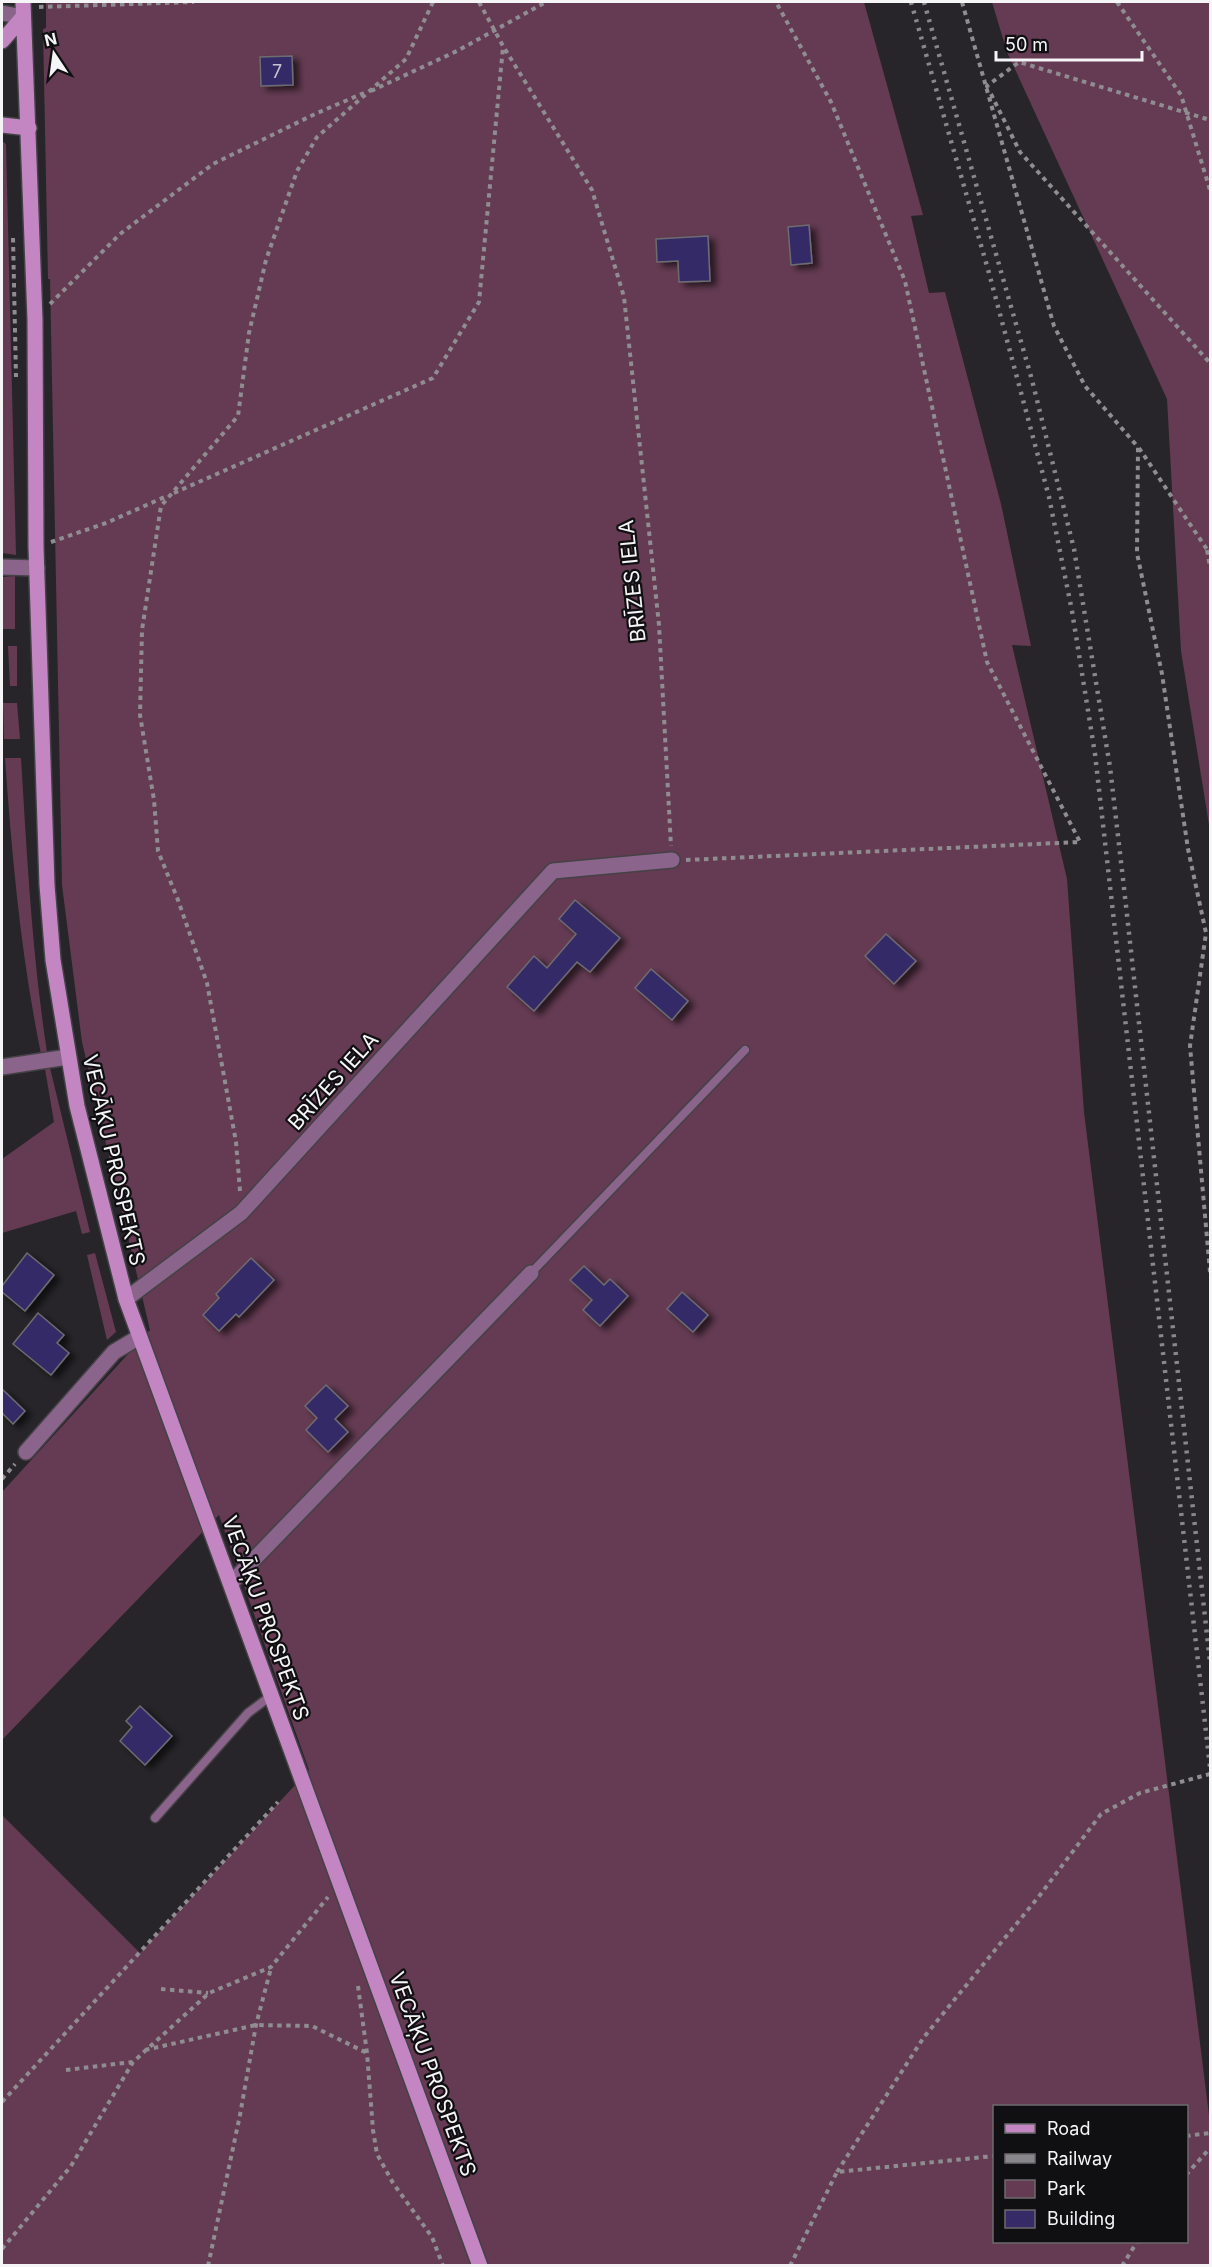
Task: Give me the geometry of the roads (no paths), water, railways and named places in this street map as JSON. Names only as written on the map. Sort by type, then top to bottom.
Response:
[{"type":"main road","points":[[4,38],[23,9]]},
{"type":"main road","name":"VECĀĶU PROSPEKTS","points":[[23,9],[35,320],[36,547],[47,885],[53,960],[76,1106],[126,1299],[139,1337],[480,2265]]},
{"type":"main road","points":[[2,125],[29,128]]},
{"type":"street","points":[[2,13],[23,9]]},
{"type":"street","points":[[2,567],[37,568]]},
{"type":"street","name":"BRĪZES IELA","points":[[126,1299],[241,1213],[553,871],[672,860]]},
{"type":"street","points":[[2,1067],[68,1057]]},
{"type":"street","points":[[231,1583],[531,1273]]},
{"type":"street","points":[[26,1452],[114,1352],[139,1337]]},
{"type":"lane","points":[[531,1273],[745,1050]]},
{"type":"lane","points":[[155,1818],[249,1713],[272,1695]]},
{"type":"railway","points":[[911,2],[989,273],[1049,497],[1072,611],[1095,754],[1210,1767]]},
{"type":"railway","points":[[924,2],[1032,380],[1074,549],[1110,767],[1210,1662]]}]
